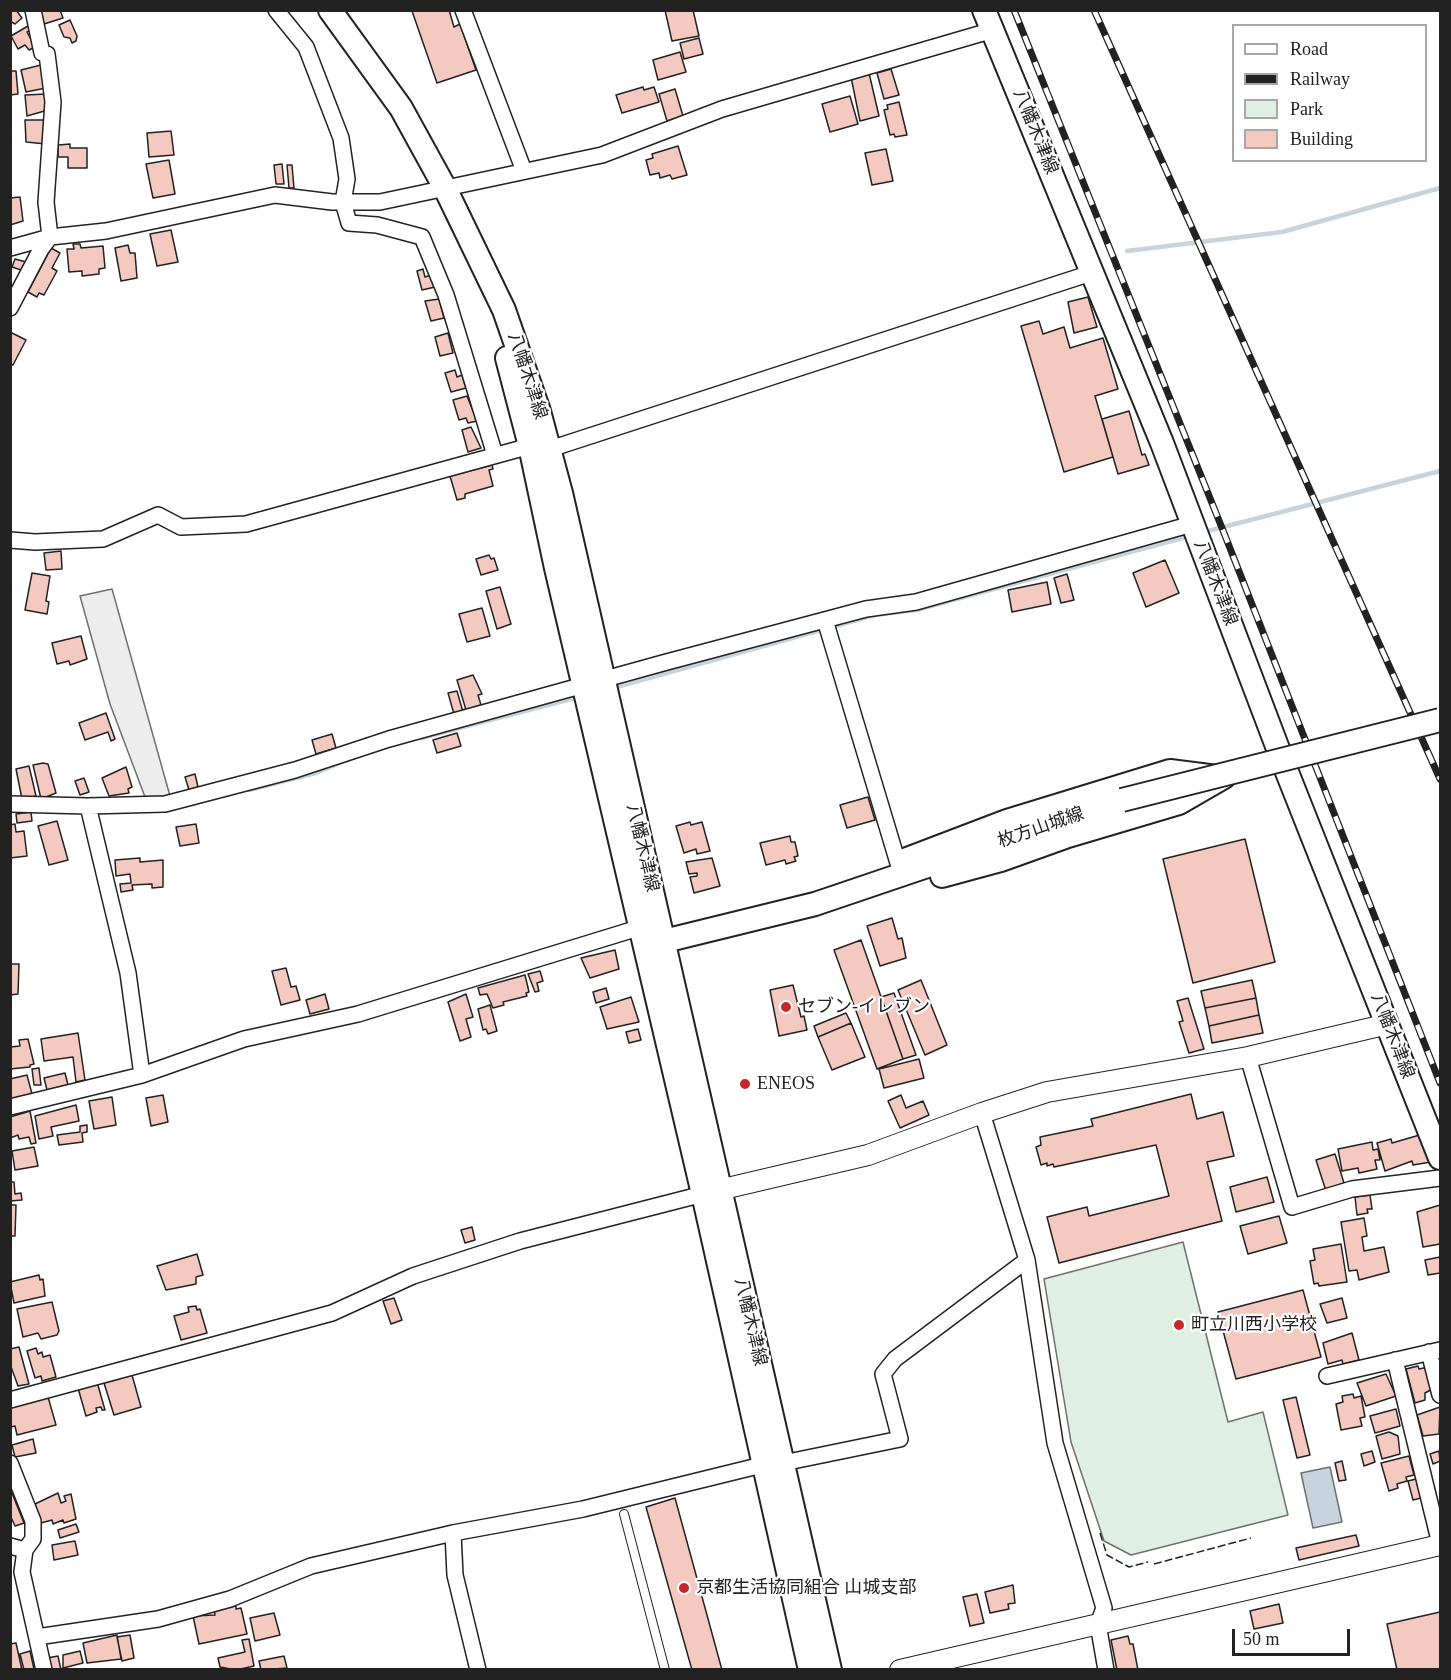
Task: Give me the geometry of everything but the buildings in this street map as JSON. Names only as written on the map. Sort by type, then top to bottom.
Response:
[{"type":"main road","name":"八幡木津線","points":[[330,10],[365,60],[440,190],[492,309],[540,448],[773,1464],[810,1670]]},
{"type":"main road","name":"八幡木津線","points":[[989,20],[1162,443],[1283,762],[1440,1158]]},
{"type":"main road","name":"枚方山城線","points":[[652,934],[815,904],[1122,800],[1440,720]]},
{"type":"main road","points":[[815,904],[893,889],[1001,860],[1068,836],[1179,803],[1223,778],[1283,762]]},
{"type":"main road","points":[[815,904],[939,845],[1007,821],[1170,771],[1223,778]]},
{"type":"main road","name":"八幡木津線","points":[[773,1464],[831,1670]]},
{"type":"street","points":[[10,308],[41,249],[50,237],[46,202],[53,102],[47,54],[42,52],[33,10]]},
{"type":"street","points":[[276,10],[306,48],[340,138],[347,179],[343,202],[349,223],[377,225],[422,237],[446,295],[495,455]]},
{"type":"street","points":[[464,10],[524,171]]},
{"type":"street","points":[[10,248],[50,237],[106,231],[275,195],[343,202],[380,202],[602,155],[722,109],[989,20]]},
{"type":"street","points":[[10,540],[35,542],[103,539],[158,515],[181,527],[246,524],[495,455],[540,448],[1091,273]]},
{"type":"street","points":[[10,804],[88,806],[165,804],[295,770],[389,739],[594,682],[866,609],[916,602],[1192,524]]},
{"type":"street","points":[[825,620],[898,863]]},
{"type":"street","points":[[88,806],[128,973],[142,1075]]},
{"type":"street","points":[[10,1107],[142,1075],[244,1039],[357,1014],[652,934]]},
{"type":"street","points":[[10,1400],[332,1313],[413,1276],[520,1241],[868,1155],[982,1113],[1076,1086],[1248,1057],[1388,1024]]},
{"type":"street","points":[[1248,1057],[1292,1207],[1352,1189],[1440,1178]]},
{"type":"street","points":[[982,1113],[1027,1260],[1055,1443],[1104,1608],[1098,1624],[1106,1670]]},
{"type":"street","points":[[37,1637],[158,1619],[230,1599],[311,1566],[453,1533],[583,1509],[773,1464],[900,1439],[883,1374],[895,1359],[1027,1260]]},
{"type":"street","points":[[1327,1376],[1435,1351],[1440,1395]]},
{"type":"street","points":[[900,1670],[1440,1545],[1395,1360]]},
{"type":"street","points":[[10,1463],[33,1521],[33,1539],[18,1548],[44,1670]]},
{"type":"street","points":[[453,1533],[455,1575],[478,1670]]},
{"type":"lane","points":[[624,1514],[665,1670]]},
{"type":"green space","points":[[1183,1242],[1228,1422],[1263,1412],[1288,1515],[1131,1555],[1104,1541],[1071,1442],[1044,1279]]},
{"type":"shaded area","points":[[112,589],[170,796],[145,797],[110,704],[80,596]]},
{"type":"shaded area","points":[[1330,1467],[1342,1522],[1313,1528],[1301,1473]]},
{"type":"waterway","points":[[1127,251],[1282,232],[1440,188]]},
{"type":"waterway","points":[[1204,532],[1440,471]]},
{"type":"waterway","points":[[613,688],[875,615],[916,610],[1190,536]]},
{"type":"waterway","points":[[421,738],[579,697]]},
{"type":"waterway","points":[[249,790],[316,773],[347,760]]},
{"type":"railway","points":[[1014,10],[1224,533],[1440,1083]]},
{"type":"railway","points":[[1094,10],[1440,779]]},
{"type":"fence","points":[[1100,1533],[1107,1555],[1129,1567],[1148,1562]]},
{"type":"fence","points":[[1154,1564],[1251,1538]]},
{"type":"place","name":"セブン-イレブン","points":[[786,1007]]},
{"type":"place","name":"ENEOS","points":[[745,1084]]},
{"type":"place","name":"町立川西小学校","points":[[1179,1325]]},
{"type":"place","name":"京都生活協同組合 山城支部","points":[[684,1588]]}]
